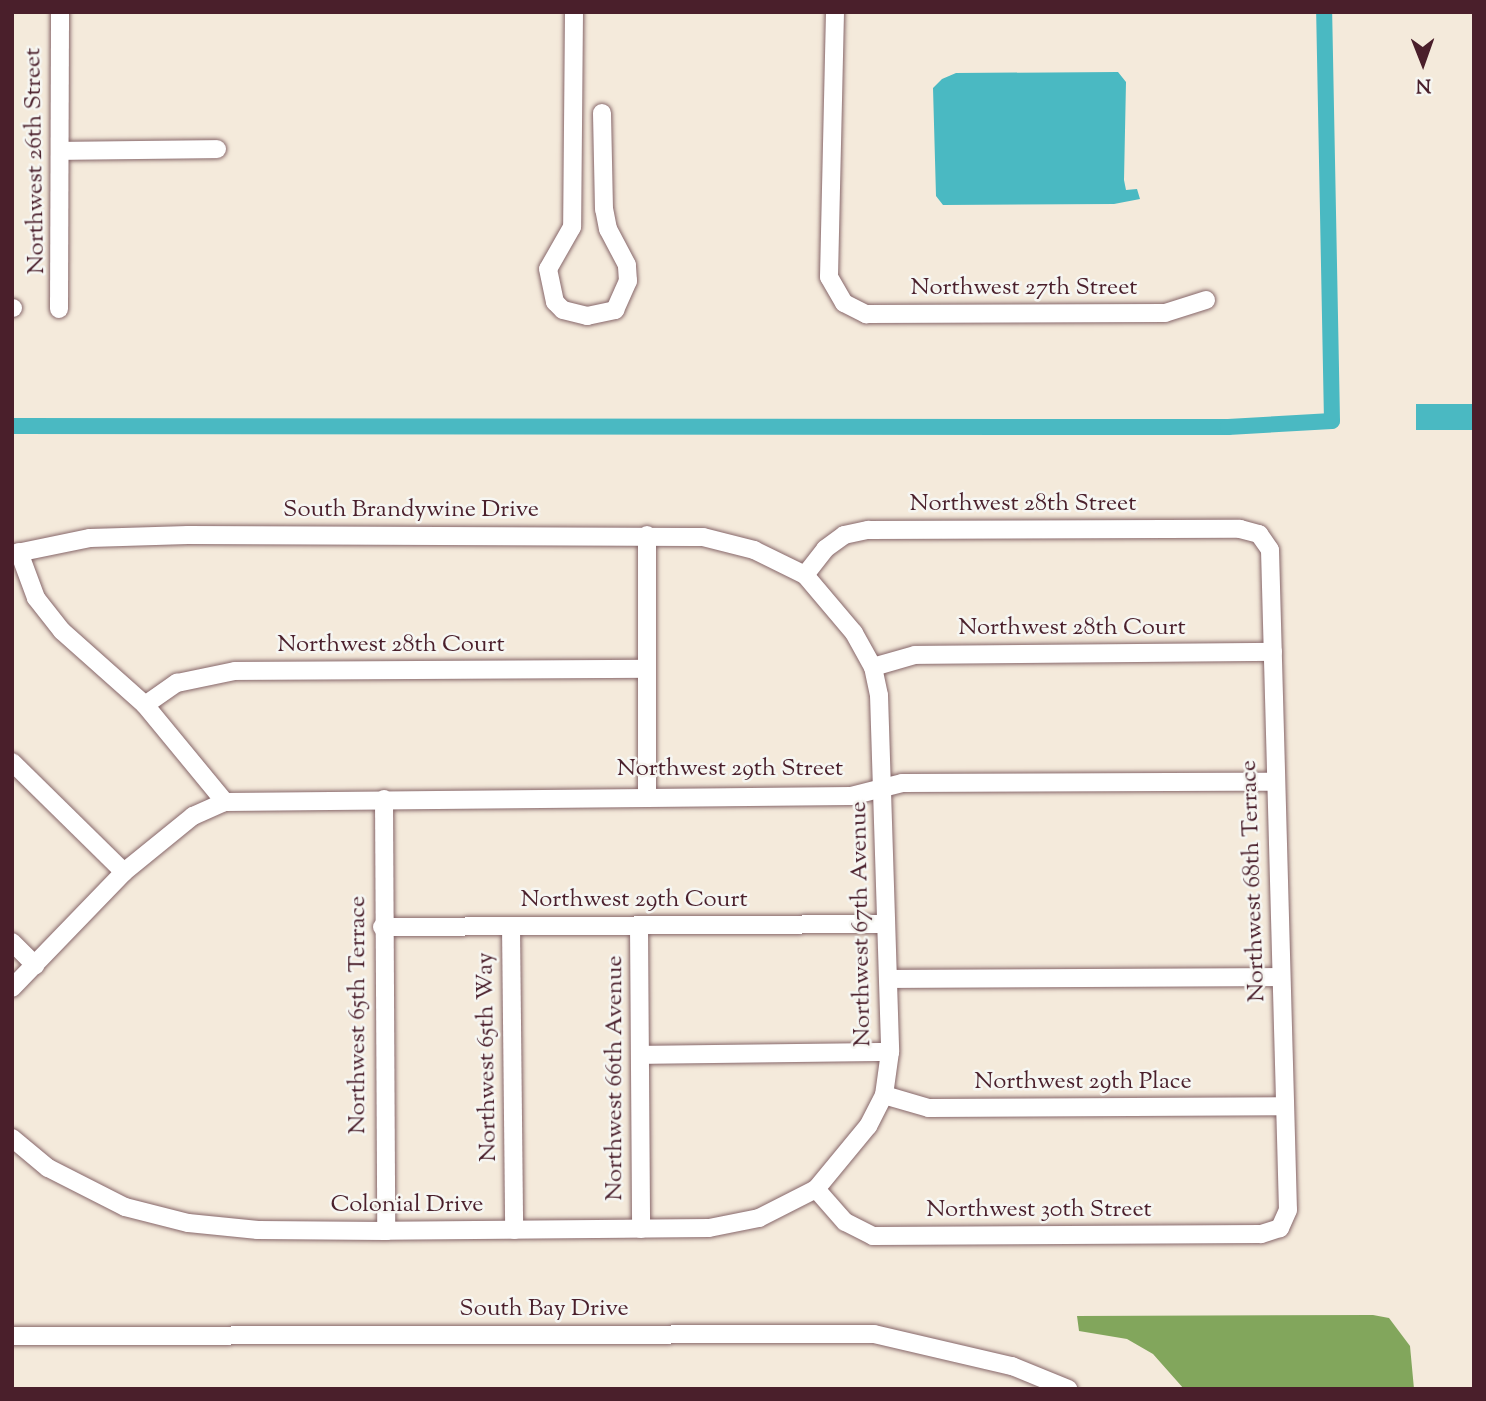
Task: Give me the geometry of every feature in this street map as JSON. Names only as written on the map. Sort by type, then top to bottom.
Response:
[{"type":"street","name":"Northwest 26th Street","points":[[59,309],[60,12]]},
{"type":"street","points":[[574,12],[572,227],[551,260],[549,287],[563,310],[587,316],[615,310],[628,281],[627,265],[608,229],[604,209],[602,113]]},
{"type":"street","name":"Northwest 27th Street","points":[[835,12],[829,277],[844,303],[866,314],[1165,313],[1206,300]]},
{"type":"street","points":[[61,151],[217,149]]},
{"type":"street","name":"Northwest 28th Street","points":[[805,575],[825,549],[844,536],[868,530],[1240,528],[1259,534]]},
{"type":"street","name":"Northwest 68th Terrace","points":[[1259,534],[1270,550],[1288,1210],[1280,1228]]},
{"type":"street","name":"South Brandywine Drive","points":[[15,553],[90,538],[188,535],[703,537],[754,550],[805,575]]},
{"type":"street","points":[[647,536],[647,794]]},
{"type":"street","points":[[12,988],[124,872],[193,816],[225,802],[145,705],[62,631],[36,598],[15,553]]},
{"type":"street","name":"Northwest 67th Avenue","points":[[805,575],[830,600],[873,667],[879,695],[890,979],[890,1052],[884,1095],[848,1155],[816,1189]]},
{"type":"street","name":"Northwest 28th Court","points":[[873,667],[915,655],[1273,652]]},
{"type":"street","name":"Northwest 28th Court","points":[[145,705],[177,683],[235,671],[646,669]]},
{"type":"street","points":[[12,762],[124,872]]},
{"type":"street","name":"Northwest 29th Street","points":[[225,802],[647,794],[851,796],[902,783],[1275,782]]},
{"type":"street","name":"Northwest 65th Terrace","points":[[384,799],[382,927],[386,1231]]},
{"type":"street","name":"Northwest 29th Court","points":[[382,927],[886,924]]},
{"type":"street","name":"Northwest 65th Way","points":[[511,926],[514,1230]]},
{"type":"street","name":"Northwest 66th Avenue","points":[[639,926],[641,1230]]},
{"type":"street","points":[[12,942],[35,965]]},
{"type":"street","points":[[890,979],[1281,977]]},
{"type":"street","points":[[641,1055],[890,1052]]},
{"type":"street","name":"Northwest 29th Place","points":[[884,1095],[929,1108],[1284,1106]]},
{"type":"street","name":"Colonial Drive","points":[[12,1138],[48,1168],[125,1206],[188,1223],[257,1230],[709,1228],[759,1218],[816,1189]]},
{"type":"street","name":"Northwest 30th Street","points":[[816,1189],[845,1222],[873,1236],[1261,1234],[1280,1228]]},
{"type":"street","name":"South Bay Drive","points":[[12,1336],[874,1334],[999,1362],[1068,1389]]},
{"type":"green space","points":[[1373,1315],[1389,1318],[1410,1346],[1414,1389],[1184,1389],[1153,1354],[1127,1339],[1079,1331],[1077,1316]]},
{"type":"water","points":[[1118,72],[1126,82],[1124,180],[1126,190],[1137,189],[1140,199],[1114,204],[943,205],[936,196],[933,88],[942,79],[956,73]]},
{"type":"water","points":[[1416,404],[1474,404],[1474,430],[1416,430]]},
{"type":"waterway","points":[[12,426],[1228,427],[1332,421],[1324,12]]}]
